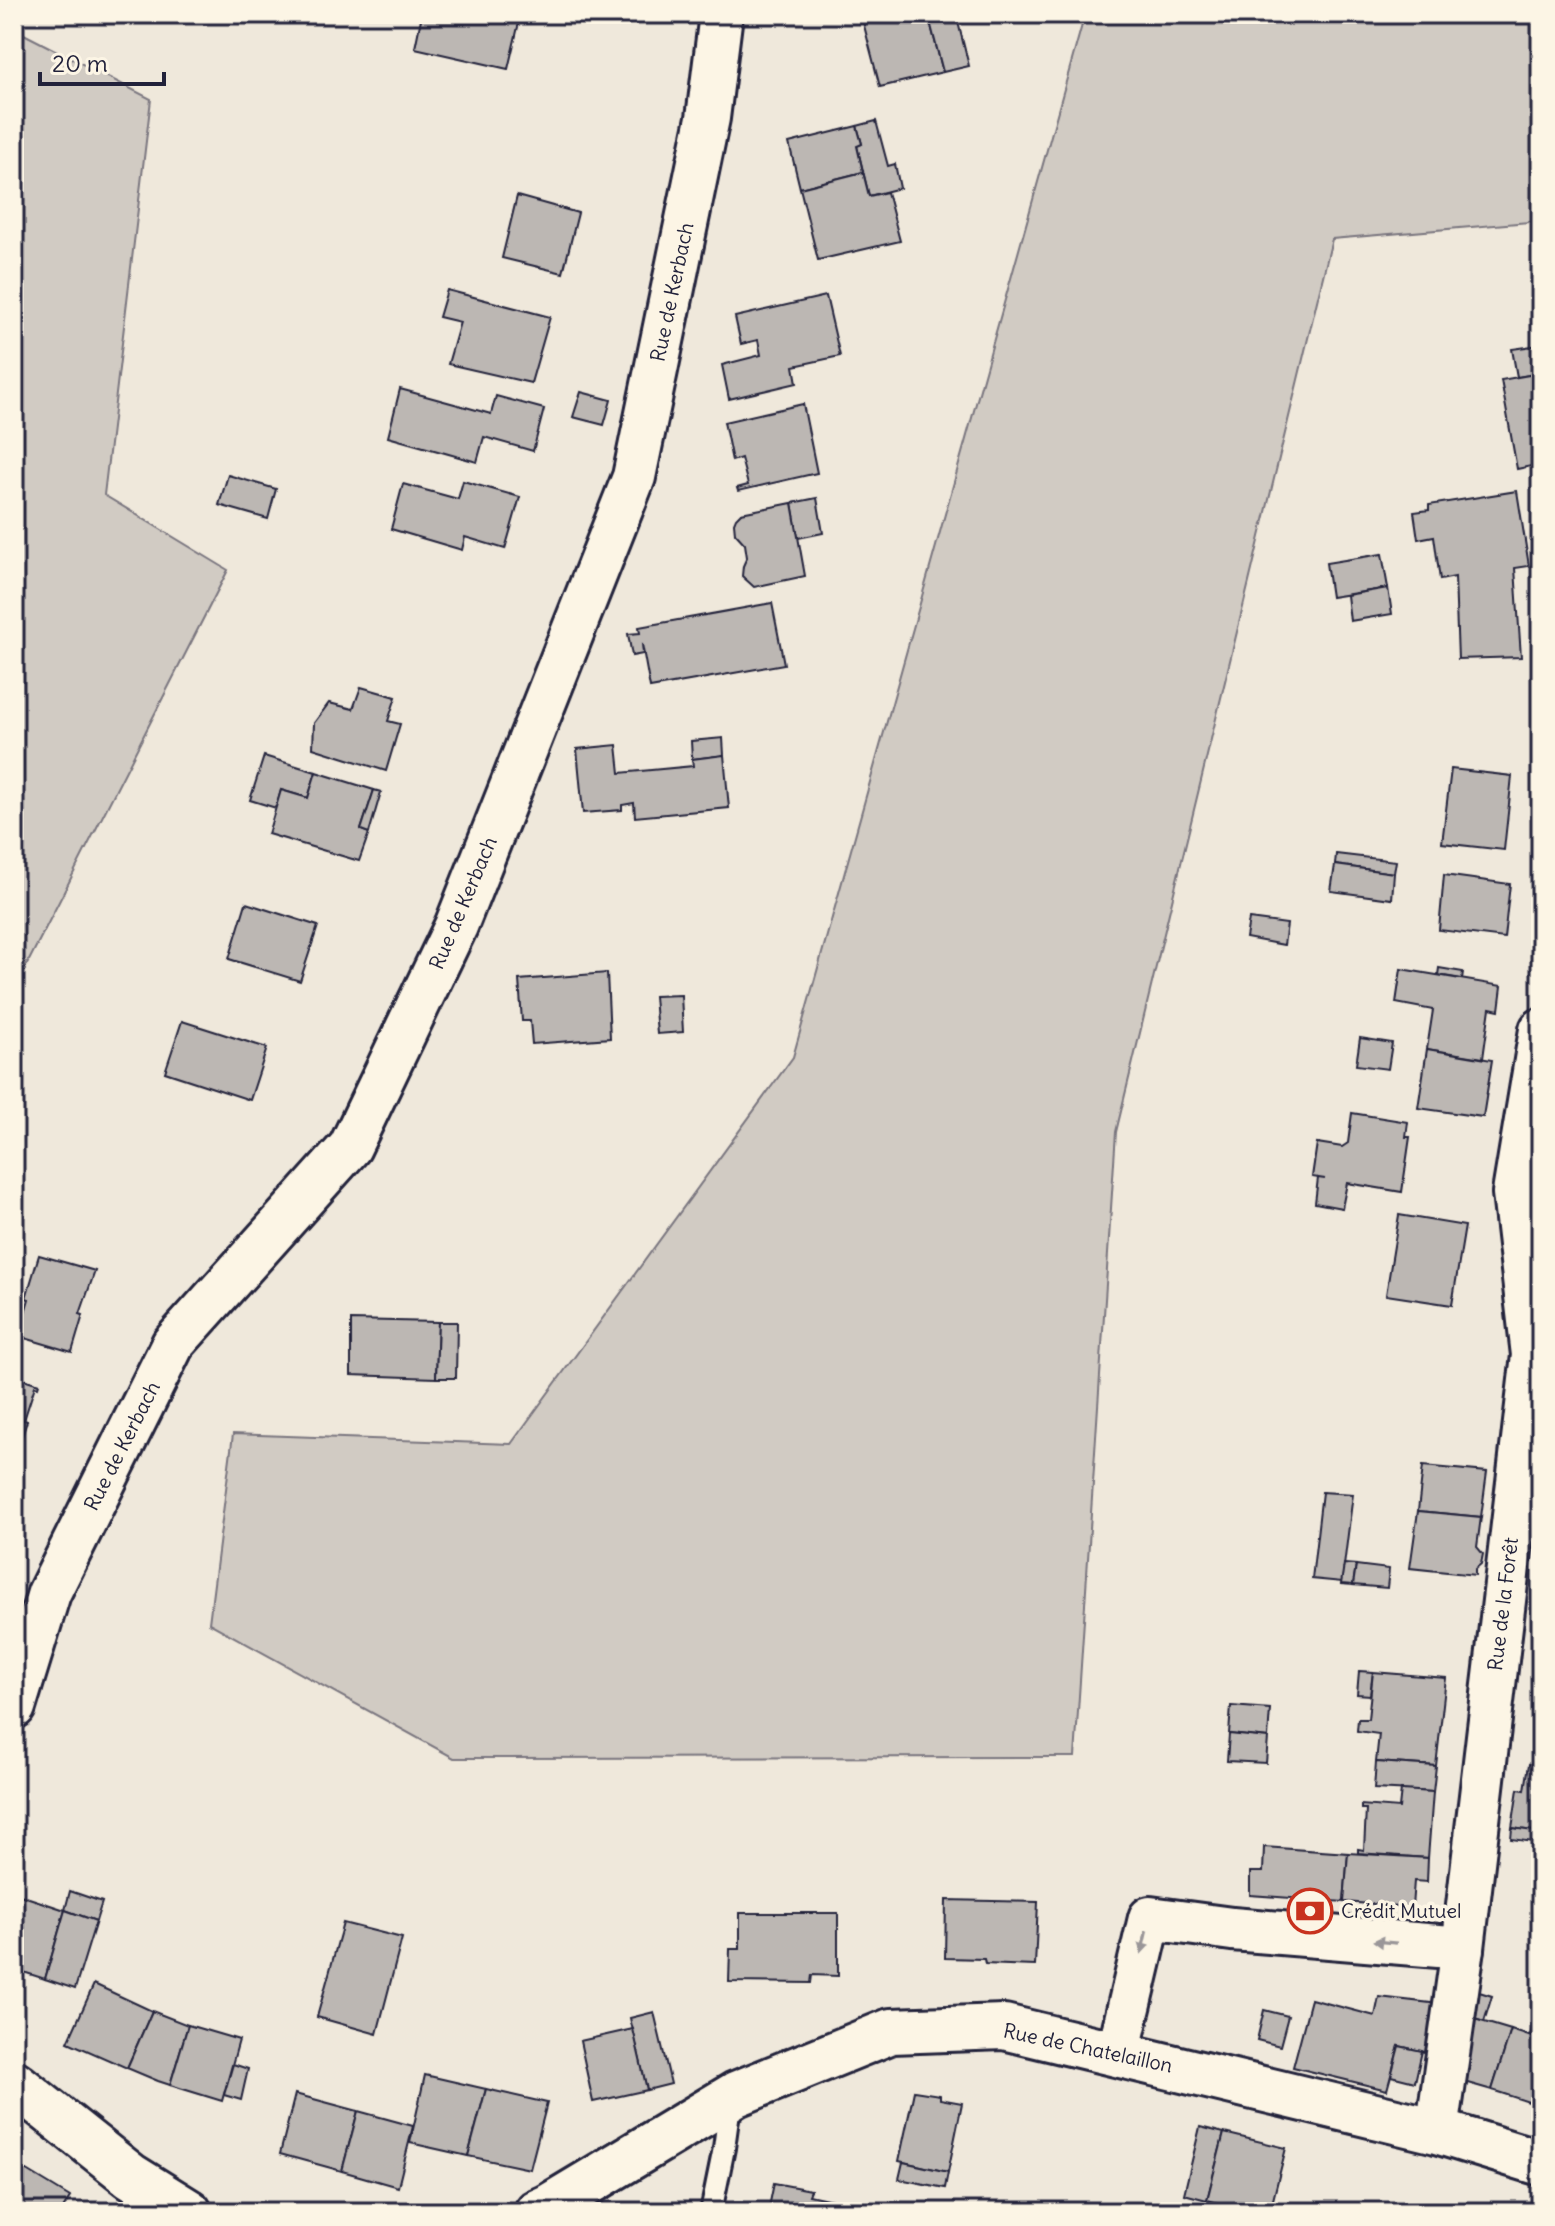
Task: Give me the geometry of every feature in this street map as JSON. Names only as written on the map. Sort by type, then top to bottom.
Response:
[{"type":"main road","name":"Rue de Chatelaillon","points":[[537,2212],[731,2097],[891,2031],[1004,2027],[1437,2131],[1541,2163]]},
{"type":"main road","points":[[14,2083],[131,2176],[189,2212]]},
{"type":"street","name":"Rue de Kerbach","points":[[14,1707],[49,1593],[173,1344],[350,1147],[456,926],[634,477],[708,118],[721,14]]},
{"type":"street","name":"Rue de la Forêt","points":[[1437,2131],[1463,1948],[1533,1355],[1514,1193],[1541,1030]]},
{"type":"street","points":[[1118,2054],[1150,1918],[1232,1929],[1463,1948]]},
{"type":"lane","points":[[711,2212],[731,2097]]},
{"type":"shaded area","points":[[1085,14],[1541,14],[1541,221],[1332,239],[1116,1132],[1075,1757],[454,1758],[209,1623],[233,1434],[511,1444],[793,1057]]},
{"type":"shaded area","points":[[14,29],[151,99],[104,495],[228,570],[14,990]]},
{"type":"building","points":[[422,14],[521,14],[508,69],[415,48]]},
{"type":"building","points":[[861,14],[928,14],[943,72],[880,87]]},
{"type":"building","points":[[928,14],[956,14],[969,66],[943,72]]},
{"type":"building","points":[[876,121],[888,166],[895,164],[900,188],[869,196],[857,146],[862,144],[857,126]]},
{"type":"building","points":[[857,126],[862,144],[857,146],[863,172],[800,188],[789,143]]},
{"type":"building","points":[[863,172],[869,196],[887,192],[900,241],[818,260],[800,188]]},
{"type":"building","points":[[517,196],[578,213],[563,273],[502,258]]},
{"type":"building","points":[[447,290],[550,317],[531,383],[448,364],[460,322],[439,317]]},
{"type":"building","points":[[826,296],[840,356],[794,366],[797,383],[729,399],[722,365],[761,355],[758,340],[741,344],[735,317]]},
{"type":"building","points":[[1540,345],[1541,373],[1517,377],[1512,349]]},
{"type":"building","points":[[1541,373],[1541,464],[1517,469],[1501,380]]},
{"type":"building","points":[[400,389],[491,414],[496,396],[544,409],[533,451],[484,437],[477,462],[388,437]]},
{"type":"building","points":[[581,392],[611,400],[604,425],[573,417]]},
{"type":"building","points":[[803,404],[817,473],[738,491],[737,488],[748,485],[741,458],[732,461],[724,422]]},
{"type":"building","points":[[228,475],[276,489],[268,519],[219,505]]},
{"type":"building","points":[[463,481],[520,497],[505,549],[465,537],[462,550],[391,529],[403,484],[458,499]]},
{"type":"building","points":[[1517,491],[1529,566],[1515,568],[1521,657],[1458,659],[1455,577],[1440,580],[1434,536],[1418,539],[1414,512],[1429,510],[1429,505]]},
{"type":"building","points":[[817,498],[823,533],[798,538],[792,503]]},
{"type":"building","points":[[792,503],[805,576],[754,587],[742,576],[747,557],[745,544],[735,533],[736,518],[741,513]]},
{"type":"building","points":[[1382,554],[1388,588],[1331,597],[1326,563]]},
{"type":"building","points":[[1388,588],[1392,614],[1350,621],[1347,595]]},
{"type":"building","points":[[772,603],[784,664],[650,688],[642,644],[643,654],[632,656],[628,634],[640,633],[639,627]]},
{"type":"building","points":[[361,687],[396,697],[388,721],[400,724],[386,771],[313,748],[314,723],[329,703],[353,709]]},
{"type":"building","points":[[723,738],[724,755],[692,759],[691,741]]},
{"type":"building","points":[[617,745],[620,773],[693,766],[692,759],[724,755],[729,808],[635,817],[634,803],[622,805],[622,810],[583,813],[577,749]]},
{"type":"building","points":[[264,756],[316,772],[308,798],[281,790],[276,808],[250,800]]},
{"type":"building","points":[[1451,769],[1512,776],[1504,850],[1442,843]]},
{"type":"building","points":[[316,772],[374,790],[361,830],[369,833],[359,861],[268,834],[281,790],[308,798]]},
{"type":"building","points":[[374,790],[381,792],[369,833],[361,830]]},
{"type":"building","points":[[1336,854],[1396,861],[1394,873],[1335,865]]},
{"type":"building","points":[[1335,865],[1394,873],[1392,899],[1331,891]]},
{"type":"building","points":[[1444,875],[1510,884],[1504,938],[1439,930]]},
{"type":"building","points":[[246,903],[318,926],[300,981],[229,959]]},
{"type":"building","points":[[1249,919],[1287,924],[1284,945],[1246,938]]},
{"type":"building","points":[[1439,968],[1463,972],[1462,979],[1438,975]]},
{"type":"building","points":[[1401,969],[1502,986],[1499,1010],[1490,1008],[1483,1058],[1427,1049],[1433,1010],[1396,1003]]},
{"type":"building","points":[[607,973],[610,1038],[532,1044],[530,1021],[522,1021],[519,980]]},
{"type":"building","points":[[681,995],[683,1032],[657,1034],[654,996]]},
{"type":"building","points":[[182,1021],[267,1048],[250,1100],[165,1072]]},
{"type":"building","points":[[1360,1038],[1392,1043],[1388,1069],[1356,1065]]},
{"type":"building","points":[[1427,1049],[1492,1060],[1483,1117],[1418,1108]]},
{"type":"building","points":[[1352,1113],[1408,1122],[1406,1137],[1410,1137],[1402,1192],[1347,1183],[1342,1208],[1315,1203],[1318,1178],[1325,1179],[1312,1177],[1317,1143],[1342,1147],[1348,1143]]},
{"type":"building","points":[[1399,1215],[1465,1226],[1452,1305],[1386,1295]]},
{"type":"building","points":[[39,1255],[95,1271],[80,1314],[83,1315],[72,1352],[18,1336]]},
{"type":"building","points":[[351,1320],[438,1322],[436,1378],[351,1375]]},
{"type":"building","points":[[438,1322],[457,1322],[456,1378],[436,1378]]},
{"type":"building","points":[[14,1376],[39,1384],[35,1386],[24,1420],[27,1421],[18,1449],[14,1448]]},
{"type":"building","points":[[1423,1466],[1487,1472],[1481,1517],[1418,1511]]},
{"type":"building","points":[[1322,1492],[1353,1494],[1342,1582],[1312,1579]]},
{"type":"building","points":[[1418,1511],[1481,1517],[1477,1547],[1483,1554],[1475,1575],[1410,1568]]},
{"type":"building","points":[[1344,1564],[1356,1565],[1353,1585],[1341,1584]]},
{"type":"building","points":[[1356,1565],[1389,1569],[1387,1588],[1353,1585]]},
{"type":"building","points":[[1359,1671],[1373,1672],[1370,1695],[1357,1694]]},
{"type":"building","points":[[1373,1672],[1446,1678],[1436,1766],[1376,1762],[1379,1734],[1357,1731],[1358,1719],[1368,1719]]},
{"type":"building","points":[[1541,1696],[1541,1749],[1531,1748]]},
{"type":"building","points":[[1231,1706],[1270,1709],[1268,1738],[1229,1734]]},
{"type":"building","points":[[1229,1734],[1268,1738],[1266,1763],[1227,1761]]},
{"type":"building","points":[[1376,1762],[1436,1766],[1433,1792],[1374,1789]]},
{"type":"building","points":[[1529,1764],[1541,1766],[1541,1832],[1512,1828],[1518,1789],[1525,1790]]},
{"type":"building","points":[[1401,1790],[1433,1792],[1428,1858],[1358,1853],[1358,1849],[1364,1850],[1366,1809],[1361,1809],[1361,1805],[1399,1808]]},
{"type":"building","points":[[1512,1828],[1541,1832],[1541,1843],[1511,1839]]},
{"type":"building","points":[[1264,1847],[1348,1853],[1344,1902],[1250,1895],[1250,1872],[1263,1872]]},
{"type":"building","points":[[1348,1853],[1428,1858],[1427,1882],[1414,1881],[1412,1907],[1344,1902]]},
{"type":"building","points":[[70,1891],[102,1902],[96,1921],[65,1910]]},
{"type":"building","points":[[14,1893],[65,1910],[45,1979],[14,1969]]},
{"type":"building","points":[[946,1900],[1038,1902],[1035,1966],[985,1964],[984,1959],[945,1958]]},
{"type":"building","points":[[65,1910],[96,1921],[75,1989],[45,1979]]},
{"type":"building","points":[[740,1913],[838,1913],[838,1976],[812,1975],[811,1983],[729,1982],[730,1949],[740,1949]]},
{"type":"building","points":[[343,1923],[402,1938],[377,2034],[317,2017]]},
{"type":"building","points":[[94,1984],[152,2011],[127,2068],[68,2042]]},
{"type":"building","points":[[1473,1990],[1492,1996],[1484,2022],[1471,2018]]},
{"type":"building","points":[[1379,1997],[1439,2004],[1433,2054],[1399,2046],[1387,2090],[1293,2067],[1311,1999],[1375,2016]]},
{"type":"building","points":[[1264,2010],[1288,2016],[1280,2046],[1257,2040]]},
{"type":"building","points":[[1537,2010],[1541,2012],[1541,2040],[1530,2036]]},
{"type":"building","points":[[152,2011],[188,2025],[170,2085],[127,2068]]},
{"type":"building","points":[[654,2012],[671,2084],[647,2090],[630,2018]]},
{"type":"building","points":[[1471,2018],[1511,2030],[1492,2090],[1464,2082]]},
{"type":"building","points":[[188,2025],[239,2040],[222,2101],[170,2085]]},
{"type":"building","points":[[633,2029],[647,2090],[593,2102],[580,2041]]},
{"type":"building","points":[[1511,2030],[1541,2040],[1541,2106],[1492,2090]]},
{"type":"building","points":[[1399,2046],[1422,2051],[1415,2082],[1391,2076]]},
{"type":"building","points":[[233,2064],[248,2069],[241,2100],[224,2095]]},
{"type":"building","points":[[425,2075],[486,2089],[468,2156],[410,2143]]},
{"type":"building","points":[[486,2089],[547,2103],[530,2169],[468,2156]]},
{"type":"building","points":[[914,2091],[940,2095],[940,2099],[962,2103],[948,2172],[899,2161]]},
{"type":"building","points":[[295,2094],[358,2111],[342,2171],[280,2154]]},
{"type":"building","points":[[358,2111],[413,2126],[398,2187],[342,2171]]},
{"type":"building","points":[[1200,2127],[1224,2133],[1207,2200],[1184,2194]]},
{"type":"building","points":[[1224,2133],[1286,2148],[1270,2212],[1254,2212],[1207,2200]]},
{"type":"building","points":[[903,2162],[948,2172],[945,2188],[899,2179]]},
{"type":"building","points":[[14,2163],[70,2197],[61,2212],[14,2212]]},
{"type":"building","points":[[774,2183],[811,2190],[809,2195],[837,2201],[835,2212],[768,2212]]},
{"type":"place","name":"Crédit Mutuel","points":[[1310,1911]]}]
